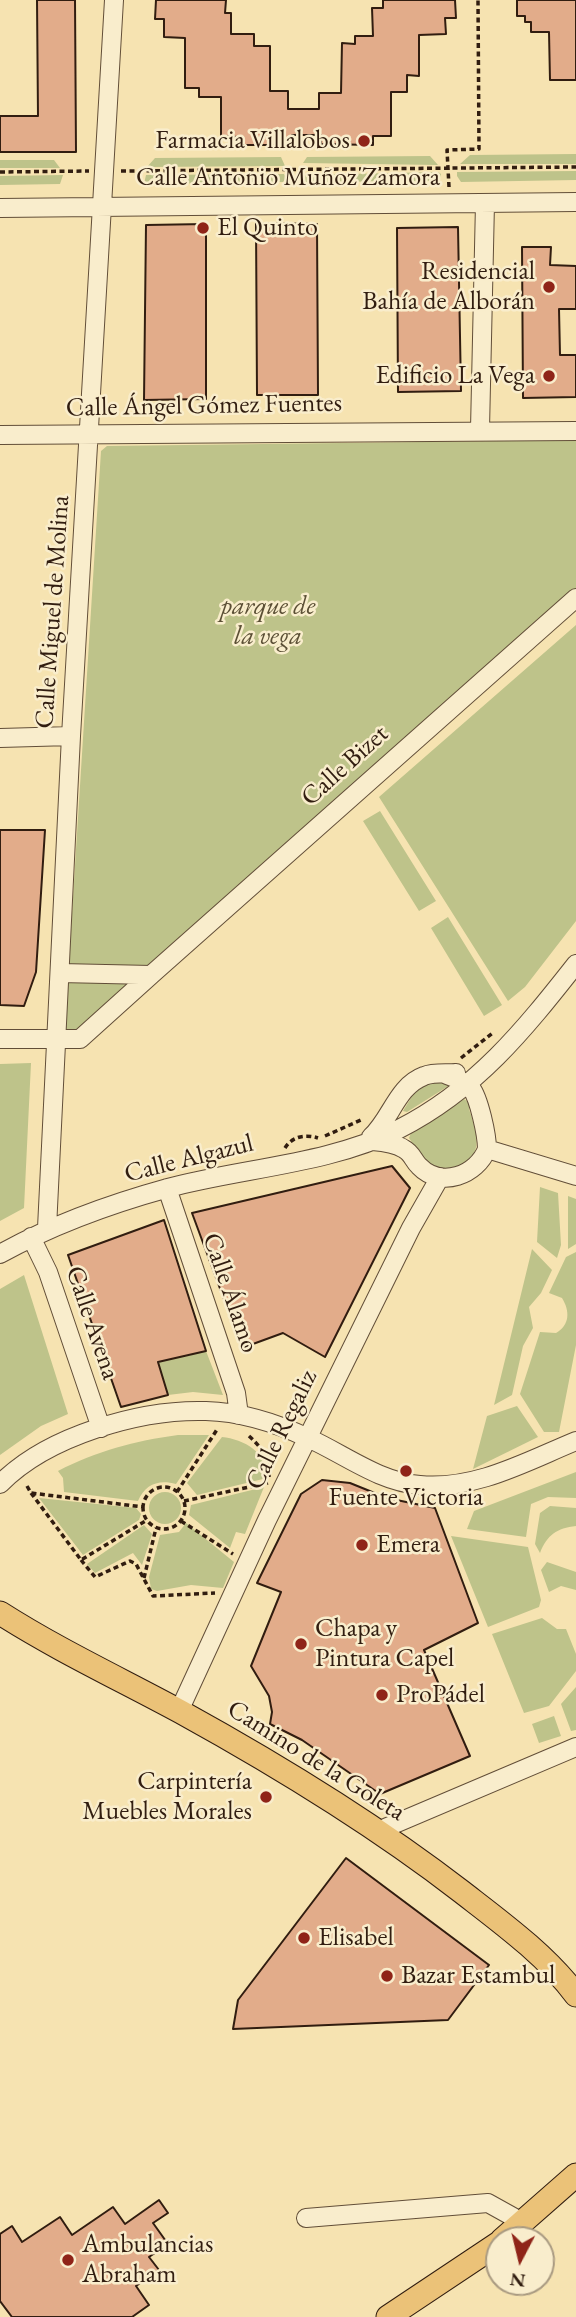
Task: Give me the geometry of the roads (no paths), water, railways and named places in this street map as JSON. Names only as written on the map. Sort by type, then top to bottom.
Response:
[{"type":"main road","name":"Camino de la Goleta","points":[[0,1613],[54,1648],[178,1710],[293,1775],[378,1831],[489,1913],[539,1956],[576,1995]]},
{"type":"main road","points":[[520,2226],[576,2175]]},
{"type":"main road","points":[[388,2317],[485,2252]]},
{"type":"street","name":"Calle Miguel de Molina","points":[[47,1228],[71,736],[91,434],[114,0]]},
{"type":"street","name":"Calle Antonio Muñoz Zamora","points":[[0,208],[576,202]]},
{"type":"street","points":[[480,429],[485,203]]},
{"type":"street","name":"Calle Ángel Gómez Fuentes","points":[[0,435],[480,429],[576,431]]},
{"type":"street","name":"Calle Bizet","points":[[0,1039],[80,1039],[576,598]]},
{"type":"street","points":[[0,737],[71,736]]},
{"type":"street","points":[[397,1130],[487,1069],[576,964]]},
{"type":"street","points":[[60,973],[150,975]]},
{"type":"street","points":[[410,1153],[391,1144],[368,1140],[392,1110],[402,1092],[424,1076],[487,1069]]},
{"type":"street","points":[[476,1102],[487,1069]]},
{"type":"street","points":[[392,1110],[397,1130],[419,1166],[440,1177],[460,1176],[473,1170],[488,1149],[485,1126],[468,1084],[445,1074]]},
{"type":"street","name":"Calle Algazul","points":[[0,1254],[47,1228],[167,1188],[338,1151],[397,1130]]},
{"type":"street","points":[[488,1149],[576,1176]]},
{"type":"street","name":"Calle Regaliz","points":[[178,1710],[308,1437],[411,1228],[440,1177]]},
{"type":"street","name":"Calle Álamo","points":[[167,1188],[236,1393],[239,1415]]},
{"type":"street","name":"Calle Avena","points":[[31,1237],[48,1272],[100,1428]]},
{"type":"street","points":[[0,1484],[34,1458],[70,1439],[100,1428],[165,1413],[205,1411],[261,1419],[308,1437],[387,1477],[418,1485],[454,1486],[480,1480],[576,1441]]},
{"type":"street","points":[[378,1831],[576,1747]]},
{"type":"street","points":[[306,2218],[488,2203],[524,2223]]},
{"type":"place","name":"Farmacia Villalobos","points":[[364,141]]},
{"type":"place","name":"El Quinto","points":[[203,228]]},
{"type":"place","name":"Residencial Bahía de Alborán","points":[[549,287]]},
{"type":"place","name":"Edificio La Vega","points":[[549,376]]},
{"type":"place","name":"Fuente Victoria","points":[[406,1471]]},
{"type":"place","name":"Emera","points":[[362,1545]]},
{"type":"place","name":"Chapa y Pintura Capel","points":[[301,1644]]},
{"type":"place","name":"ProPádel","points":[[382,1695]]},
{"type":"place","name":"Carpintería Muebles Morales","points":[[266,1797]]},
{"type":"place","name":"Elisabel","points":[[304,1938]]},
{"type":"place","name":"Bazar Estambul","points":[[387,1976]]},
{"type":"place","name":"Ambulancias Abraham","points":[[68,2260]]},
{"type":"park label","name":"parque de la vega","points":[[268,622]]}]
